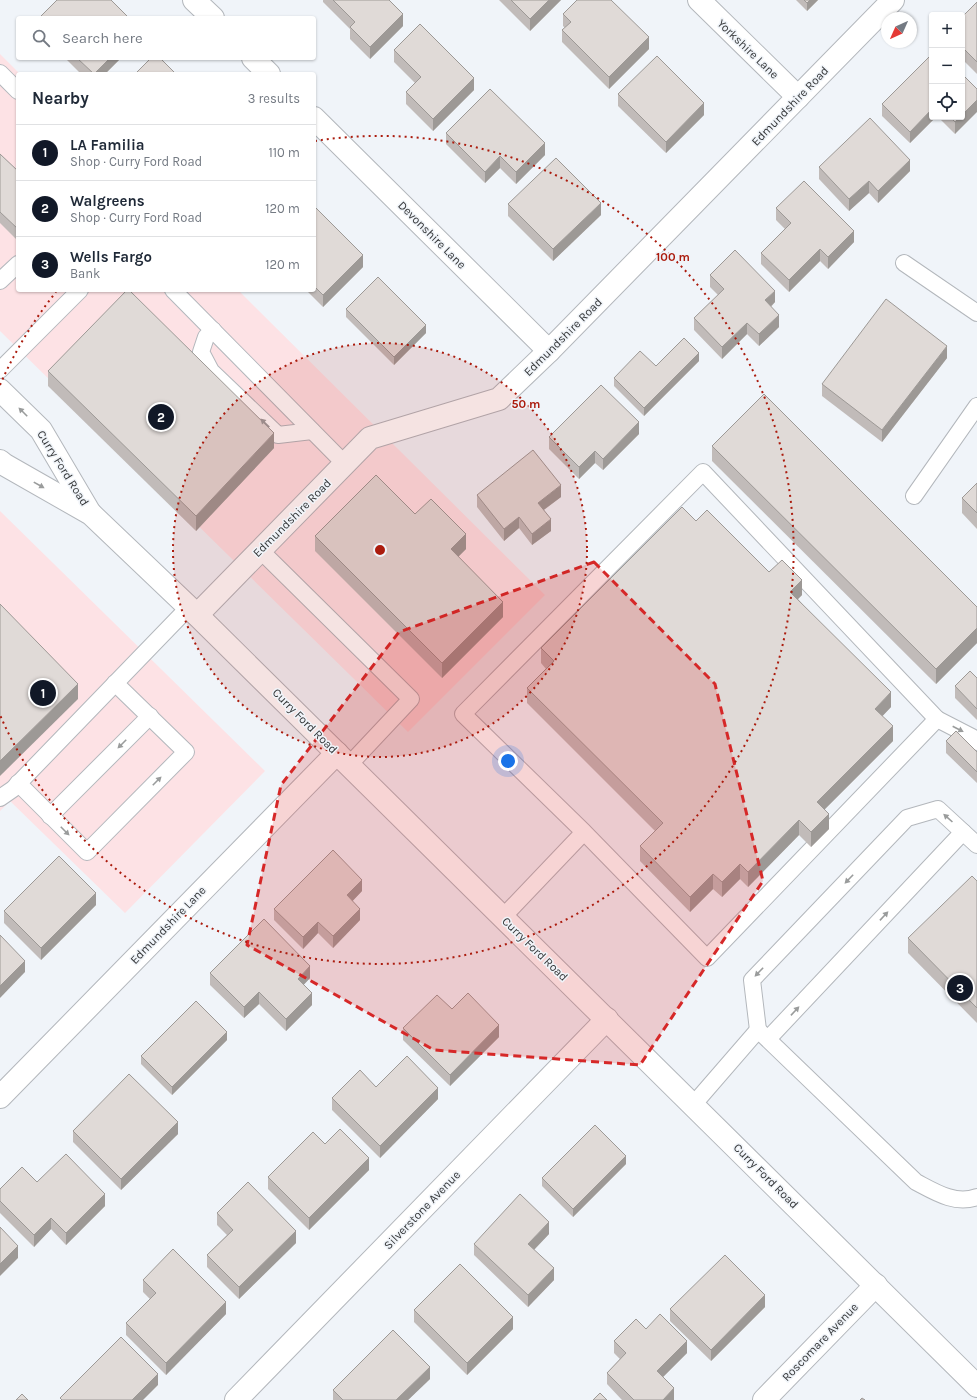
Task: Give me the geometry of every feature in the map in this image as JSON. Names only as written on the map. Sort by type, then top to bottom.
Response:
[{"type":"street","points":[[194,0],[211,16]]},
{"type":"street","name":"Yorkshire Lane","points":[[699,0],[798,97]]},
{"type":"street","name":"Edmundshire Road","points":[[193,611],[260,550],[370,438],[499,399],[549,351],[893,0]]},
{"type":"street","points":[[255,60],[267,72]]},
{"type":"street","name":"Devonshire Lane","points":[[316,120],[549,351]]},
{"type":"street","name":"Curry Ford Road","points":[[0,390],[41,430],[91,514]]},
{"type":"street","name":"Curry Ford Road","points":[[2,465],[91,514],[193,611],[876,1285],[975,1379]]},
{"type":"street","name":"Edmundshire Lane","points":[[0,1097],[343,759]]},
{"type":"street","name":"Silverstone Avenue","points":[[236,1400],[607,1019]]},
{"type":"street","name":"Roscomare Avenue","points":[[764,1400],[876,1285]]},
{"type":"lane","points":[[0,73],[16,89]]},
{"type":"lane","points":[[904,263],[977,313]]},
{"type":"lane","points":[[0,281],[16,266]]},
{"type":"lane","points":[[0,370],[78,292]]},
{"type":"lane","points":[[175,292],[345,464]]},
{"type":"lane","points":[[213,330],[206,337],[201,352],[210,371],[278,435],[312,431]]},
{"type":"lane","points":[[914,496],[977,406]]},
{"type":"lane","points":[[937,719],[707,958],[584,832],[463,714],[703,472],[937,719],[972,737],[977,742]]},
{"type":"lane","points":[[260,550],[411,699],[343,759]]},
{"type":"lane","points":[[0,798],[18,783],[115,683],[193,611]]},
{"type":"lane","points":[[18,783],[87,852],[186,752],[115,683]]},
{"type":"lane","points":[[50,816],[150,716]]},
{"type":"lane","points":[[977,845],[938,809],[907,818],[752,980],[763,1035],[916,1182],[945,1197],[968,1200],[977,1197]]},
{"type":"lane","points":[[503,917],[584,832]]},
{"type":"lane","points":[[693,1105],[963,832]]},
{"type":"highlighted area","points":[[594,562],[715,684],[763,881],[640,1065],[434,1050],[247,945],[281,785],[399,632]]},
{"type":"shaded area","points":[[0,54],[18,72],[16,72],[16,292],[240,292],[545,595],[408,732],[0,331]]},
{"type":"shaded area","points":[[0,511],[265,771],[125,913],[10,801],[0,811]]},
{"type":"building","points":[[57,0],[111,0],[127,16],[41,16]]},
{"type":"building","points":[[333,0],[389,0],[403,14],[370,47],[350,27],[355,22]]},
{"type":"building","points":[[511,0],[549,0],[530,19]]},
{"type":"building","points":[[577,0],[611,0],[649,37],[609,77],[562,30],[571,22],[563,14]]},
{"type":"building","points":[[977,2],[977,62],[965,50],[965,14]]},
{"type":"building","points":[[420,24],[474,78],[433,119],[406,92],[421,77],[394,50]]},
{"type":"building","points":[[657,56],[704,103],[666,142],[618,94]]},
{"type":"building","points":[[929,57],[929,112],[910,132],[882,104]]},
{"type":"building","points":[[79,60],[108,60],[96,72],[92,72]]},
{"type":"building","points":[[149,60],[162,60],[174,72],[137,72]]},
{"type":"building","points":[[965,77],[977,89],[977,100],[965,112]]},
{"type":"building","points":[[490,89],[545,143],[516,172],[500,156],[485,172],[446,133]]},
{"type":"building","points":[[870,118],[910,160],[878,191],[869,181],[849,199],[819,167]]},
{"type":"building","points":[[0,154],[16,169],[16,227],[0,212]]},
{"type":"building","points":[[556,158],[601,203],[553,249],[508,204]]},
{"type":"building","points":[[804,181],[854,231],[828,257],[820,249],[789,280],[761,253],[791,223],[776,208]]},
{"type":"building","points":[[316,208],[363,255],[323,295],[316,288]]},
{"type":"building","points":[[735,250],[775,291],[765,300],[779,315],[759,334],[747,323],[722,347],[694,318],[724,289],[710,275]]},
{"type":"building","points":[[378,277],[426,325],[394,357],[346,309]]},
{"type":"building","points":[[125,292],[131,292],[274,433],[196,516],[48,371]]},
{"type":"building","points":[[886,299],[947,346],[882,430],[822,384]]},
{"type":"building","points":[[684,338],[699,353],[644,408],[614,378],[640,351],[656,366]]},
{"type":"building","points":[[601,385],[639,422],[603,459],[595,451],[579,467],[549,437]]},
{"type":"building","points":[[764,394],[977,607],[977,628],[936,669],[712,446]]},
{"type":"building","points":[[533,450],[561,485],[538,503],[551,519],[532,534],[519,517],[504,529],[477,495]]},
{"type":"building","points":[[376,475],[415,514],[431,499],[466,534],[451,549],[503,602],[442,663],[315,536]]},
{"type":"building","points":[[977,483],[977,513],[962,498]]},
{"type":"building","points":[[682,507],[696,521],[707,510],[769,572],[782,560],[802,580],[790,592],[891,692],[875,709],[893,726],[817,802],[829,814],[811,832],[799,820],[748,872],[740,864],[722,882],[713,874],[690,897],[640,846],[663,823],[527,688],[554,661],[541,648]]},
{"type":"building","points":[[0,604],[78,684],[0,761]]},
{"type":"building","points":[[970,671],[977,678],[977,709],[955,686]]},
{"type":"building","points":[[956,731],[977,752],[977,772],[946,741]]},
{"type":"building","points":[[333,850],[362,880],[347,895],[360,909],[333,936],[318,922],[303,937],[274,909]]},
{"type":"building","points":[[59,856],[96,893],[41,948],[4,911]]},
{"type":"building","points":[[972,876],[977,881],[977,1008],[908,938]]},
{"type":"building","points":[[264,919],[310,966],[298,979],[312,993],[286,1019],[259,992],[244,1007],[210,973]]},
{"type":"building","points":[[0,935],[25,961],[0,986]]},
{"type":"building","points":[[468,993],[499,1025],[450,1075],[403,1028],[437,995],[452,1009]]},
{"type":"building","points":[[196,1001],[227,1032],[172,1087],[141,1056]]},
{"type":"building","points":[[407,1056],[438,1088],[380,1146],[332,1098],[360,1070],[376,1087]]},
{"type":"building","points":[[129,1074],[178,1122],[121,1179],[73,1131]]},
{"type":"building","points":[[595,1125],[626,1156],[573,1209],[542,1178]]},
{"type":"building","points":[[340,1129],[369,1158],[309,1218],[268,1177],[313,1132],[325,1144]]},
{"type":"building","points":[[66,1154],[105,1194],[66,1233],[51,1218],[34,1235],[0,1201],[0,1189],[22,1167],[37,1182]]},
{"type":"building","points":[[248,1182],[296,1231],[239,1287],[207,1255],[233,1230],[217,1213]]},
{"type":"building","points":[[520,1194],[549,1222],[528,1244],[554,1268],[528,1295],[474,1244]]},
{"type":"building","points":[[0,1227],[18,1246],[0,1264]]},
{"type":"building","points":[[173,1249],[226,1302],[166,1363],[126,1323],[156,1293],[143,1280]]},
{"type":"building","points":[[725,1255],[765,1295],[711,1350],[670,1309]]},
{"type":"building","points":[[460,1264],[513,1317],[467,1363],[414,1310]]},
{"type":"building","points":[[660,1314],[687,1341],[657,1371],[674,1388],[663,1400],[634,1400],[607,1373],[626,1353],[614,1341],[636,1319],[646,1329]]},
{"type":"building","points":[[393,1330],[430,1367],[396,1400],[343,1400],[333,1390]]},
{"type":"building","points":[[121,1337],[158,1374],[132,1400],[62,1400],[60,1398]]},
{"type":"building","points":[[600,1393],[607,1400],[593,1400]]},
{"type":"building","points":[[22,1394],[28,1400],[16,1400]]},
{"type":"place","name":"Walgreens","points":[[161,417]]},
{"type":"place","name":"LA Familia","points":[[43,693]]},
{"type":"place","name":"Wells Fargo","points":[[960,988]]}]
